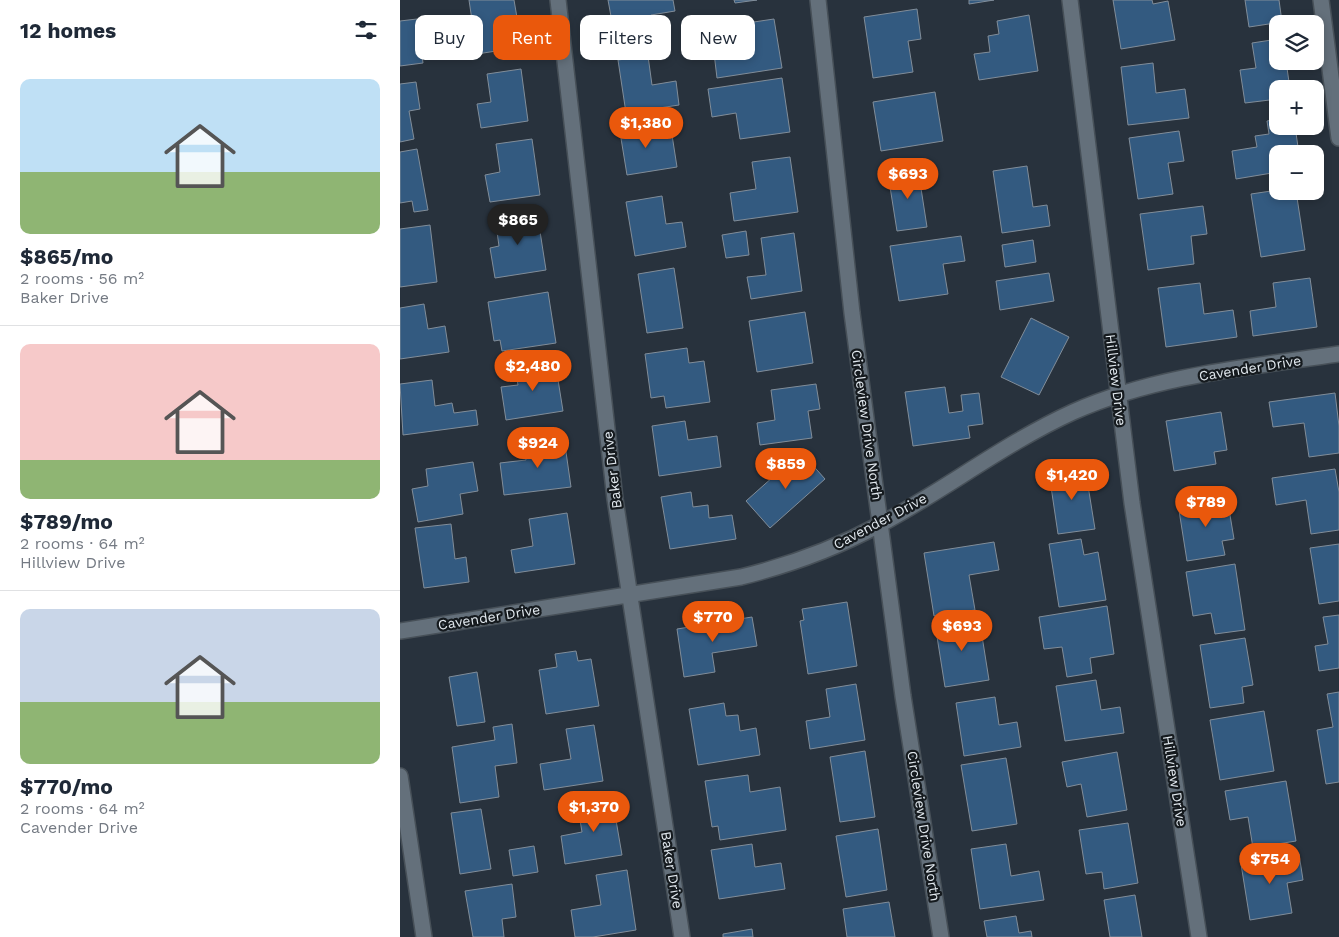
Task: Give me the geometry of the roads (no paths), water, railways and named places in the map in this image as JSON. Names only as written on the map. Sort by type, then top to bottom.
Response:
[{"type":"street","name":"Baker Drive","points":[[558,0],[615,499],[682,937]]},
{"type":"street","name":"Circleview Drive North","points":[[818,0],[852,313],[903,696],[941,937]]},
{"type":"street","name":"Hillview Drive","points":[[1070,0],[1132,503],[1199,937]]},
{"type":"street","points":[[1321,0],[1339,138]]},
{"type":"street","name":"Cavender Drive","points":[[400,631],[742,576],[778,568],[838,545],[880,524],[1029,436],[1074,412],[1143,388],[1228,370],[1339,354]]},
{"type":"street","points":[[400,776],[424,937]]}]
